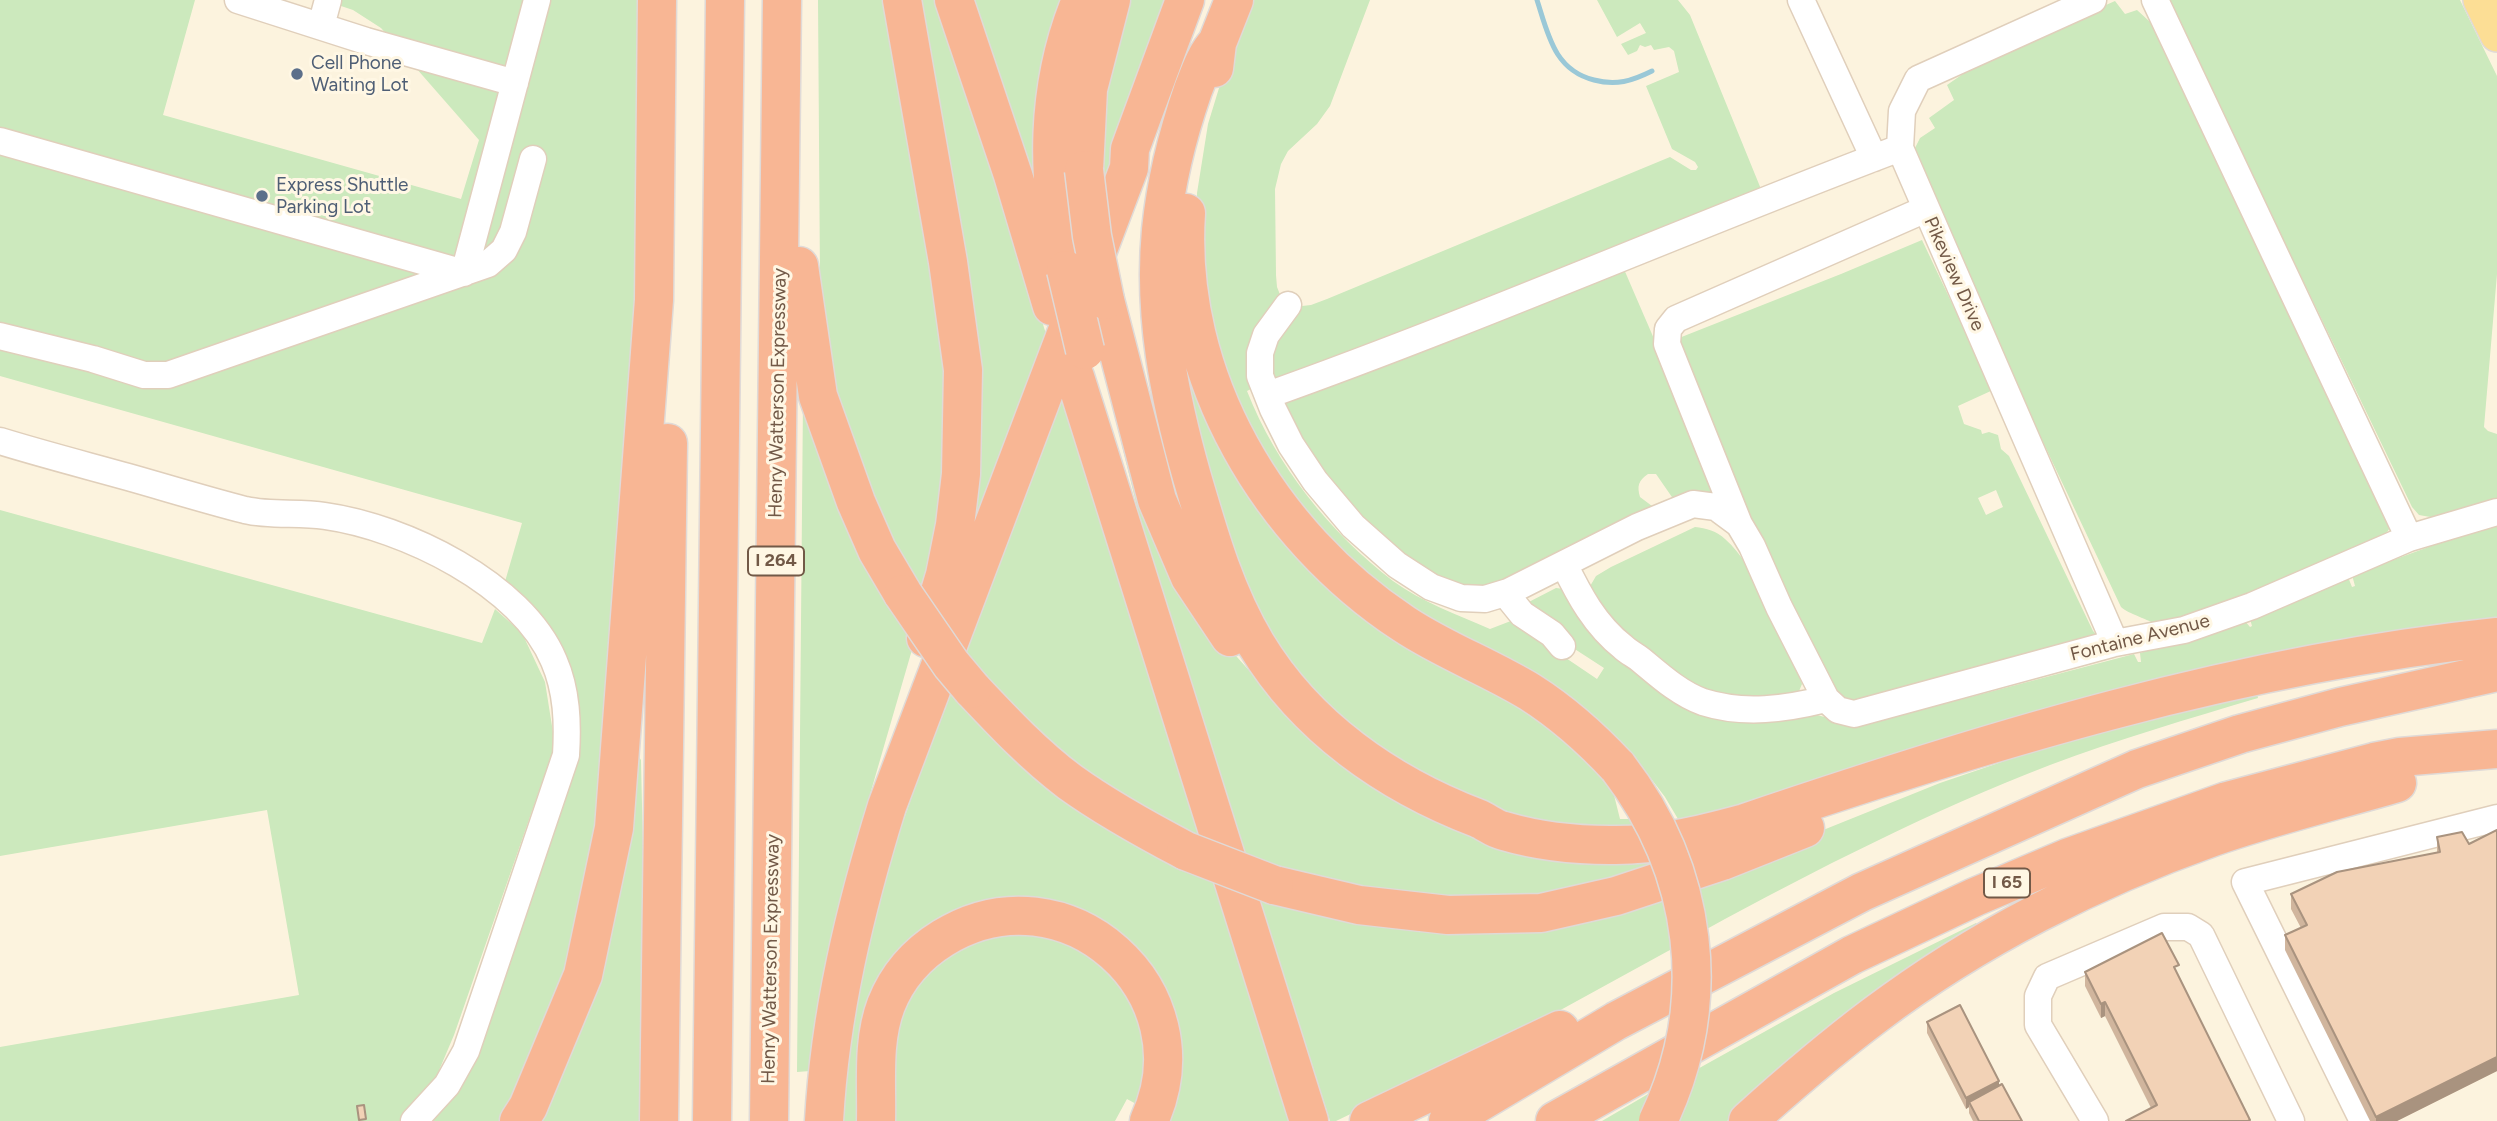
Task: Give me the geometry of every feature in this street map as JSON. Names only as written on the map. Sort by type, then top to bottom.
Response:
[{"type":"highway","points":[[519,1121],[528,1107],[583,975],[614,828],[654,300],[657,0]]},
{"type":"highway","points":[[659,1121],[672,0]]},
{"type":"highway","name":"I 264","points":[[712,1121],[724,0]]},
{"type":"highway","name":"Henry Watterson Expressway","points":[[769,1121],[782,0]]},
{"type":"highway","points":[[803,0],[799,275],[818,396],[856,502],[877,550],[903,594],[951,664],[972,689],[1029,747],[1070,782],[1119,814],[1186,851],[1274,884],[1359,905],[1448,915],[1541,913],[1616,896],[1722,861],[1911,786],[1935,761]]},
{"type":"highway","points":[[887,806],[893,742],[945,576],[955,525],[963,425],[960,336],[902,0]]},
{"type":"highway","points":[[954,0],[1013,175],[1052,306],[1080,364],[1094,384],[1098,451],[1309,1121]]},
{"type":"highway","points":[[1080,364],[1066,270],[1057,231],[1052,190],[1051,128],[1057,79],[1068,32],[1081,0]]},
{"type":"highway","points":[[1111,0],[1088,89],[1084,170],[1091,236],[1105,300],[1157,500],[1190,577],[1231,639],[1308,724],[1374,779],[1427,808],[1480,829],[1494,828],[1541,840],[1573,844],[1648,844],[1707,833],[1745,822],[2069,720],[2234,680],[2331,661],[2497,637]]},
{"type":"highway","points":[[824,1121],[832,1039],[843,971],[858,903],[887,806],[1129,168],[1130,149],[1185,0]]},
{"type":"highway","points":[[1129,168],[1141,154],[1206,0]]},
{"type":"highway","points":[[1234,0],[1217,43],[1216,64],[1201,108],[1191,161],[1184,230],[1186,267],[1196,332],[1219,402],[1266,491],[1291,524],[1351,584],[1406,626],[1548,704],[1577,726],[1637,792],[1662,839],[1683,894],[1690,936],[1692,977],[1689,1019],[1672,1091],[1658,1121]]},
{"type":"highway","points":[[1217,43],[1207,54],[1176,144],[1159,249],[1159,306],[1164,361],[1175,411],[1227,588],[1258,646],[1289,688],[1315,717],[1354,751],[1408,788],[1444,806],[1482,820],[1494,828]]},
{"type":"highway","points":[[1448,1121],[1616,1021],[1862,892],[2137,769],[2241,734],[2340,707],[2497,672]]},
{"type":"highway","points":[[1748,1121],[1877,1014],[1961,957],[2082,892],[2144,864],[2238,828],[2497,750]]},
{"type":"highway","name":"I 65","points":[[1555,1121],[1852,956],[1975,897],[2067,858],[2227,801],[2374,762],[2400,757],[2497,750]]},
{"type":"highway","points":[[1369,1121],[1575,1022],[1775,911],[1914,841],[2098,765],[2137,769]]},
{"type":"highway","points":[[877,1121],[877,1045],[881,1023],[886,1006],[905,971],[934,943],[955,930],[994,917],[1023,915],[1062,921],[1090,933],[1125,961],[1144,986],[1157,1014],[1163,1062],[1159,1094],[1149,1121]]},
{"type":"main road","points":[[2480,0],[2497,35]]},
{"type":"lane","points":[[321,26],[328,0]]},
{"type":"lane","points":[[464,273],[537,0]]},
{"type":"lane","points":[[1801,0],[1874,158]]},
{"type":"lane","name":"Pikeview Drive","points":[[2093,0],[1918,79],[1902,111],[1900,148],[2115,643]]},
{"type":"lane","points":[[2155,0],[2409,538]]},
{"type":"lane","points":[[242,1],[275,6],[321,26],[366,41],[515,83]]},
{"type":"lane","points":[[0,141],[464,273]]},
{"type":"lane","points":[[1268,395],[1900,148]]},
{"type":"lane","points":[[0,336],[144,375],[168,375],[488,264],[504,250],[513,232],[533,159]]},
{"type":"lane","points":[[1564,564],[1594,618],[1623,648],[1659,675],[1702,701],[1748,710],[1792,708],[1826,699],[1805,662],[1752,546],[1739,524],[1667,344],[1668,329],[1676,319],[1926,209]]},
{"type":"lane","points":[[1288,305],[1266,335],[1260,353],[1260,376],[1291,445],[1315,481],[1353,526],[1397,565],[1431,587],[1461,598],[1485,599],[1505,593],[1637,527],[1693,504],[1716,507],[1739,524]]},
{"type":"lane","points":[[0,441],[248,511],[326,516],[413,541],[442,555],[508,600],[542,639],[554,661],[562,688],[567,713],[566,755],[466,1051],[447,1084],[414,1121]]},
{"type":"lane","name":"Fontaine Avenue","points":[[1826,699],[1838,710],[1854,714],[2115,643],[2184,630],[2252,606],[2409,538],[2497,512]]},
{"type":"lane","points":[[1505,593],[1522,614],[1552,634],[1562,646]]},
{"type":"lane","points":[[2363,1121],[2245,882],[2497,818]]},
{"type":"lane","points":[[2095,1121],[2038,1025],[2038,996],[2047,978],[2164,927],[2188,927],[2201,935],[2291,1121]]},
{"type":"green space","points":[[0,0],[195,0],[163,115],[461,199],[479,140],[381,28],[353,10],[323,0],[643,0],[635,311],[590,884],[582,925],[522,1083],[499,1121],[430,1121],[579,739],[504,585],[522,523],[0,376]]},
{"type":"green space","points":[[818,0],[893,0],[955,388],[925,604],[886,540],[836,399],[820,281]]},
{"type":"green space","points":[[916,0],[943,0],[1046,334],[1036,367],[961,556]]},
{"type":"green space","points":[[972,0],[1071,0],[1045,222]]},
{"type":"green space","points":[[1122,0],[1175,0],[1101,195],[1098,144]]},
{"type":"green space","points":[[1252,0],[1370,0],[1330,106],[1317,124],[1288,151],[1281,164],[1275,189],[1276,275],[1283,302],[1251,369],[1251,389],[1247,391],[1273,445],[1307,496],[1370,562],[1404,589],[1428,602],[1490,629],[1516,619],[1597,679],[1604,668],[1567,644],[1523,605],[1556,588],[1564,589],[1675,694],[1809,713],[1860,726],[2134,654],[2138,662],[2141,662],[2140,653],[2245,621],[2250,627],[2250,619],[2348,577],[2352,587],[2355,586],[2352,575],[2497,522],[2497,626],[2342,640],[2024,714],[1704,815],[1678,819],[1637,760],[1368,583],[1270,473],[1210,339],[1197,230],[1197,193],[1208,124],[1223,75]]},
{"type":"green space","points":[[1597,0],[1678,0],[1690,15],[1763,194],[1322,370],[1272,379],[1267,345],[1293,307],[1311,305],[1327,299],[1670,157],[1691,170],[1696,170],[1698,167],[1695,162],[1672,149],[1646,86],[1679,72],[1674,51],[1669,47],[1654,50],[1651,45],[1640,45],[1637,51],[1628,55],[1621,44],[1646,33],[1640,23],[1617,37]]},
{"type":"green space","points":[[2168,0],[2460,0],[2497,76],[2497,274],[2484,427],[2497,434],[2497,498],[2436,518],[2419,515],[2412,507]]},
{"type":"green space","points":[[2115,1],[2125,14],[2137,10],[2161,32],[2391,526],[2384,537],[2238,598],[2158,626],[2121,607],[1981,311],[1912,149],[1920,138],[1935,128],[1929,118],[1954,100],[1947,85],[1986,58]]},
{"type":"green space","points":[[1176,230],[1247,478],[1535,705],[1610,779],[1620,819],[1640,819],[1645,828],[1594,829],[1491,813],[1342,729],[1252,613],[1190,425]]},
{"type":"green space","points":[[1922,240],[1993,390],[1958,406],[1964,424],[1981,430],[1982,434],[1989,432],[1998,435],[2001,449],[2009,456],[2093,631],[2098,636],[1860,705],[1844,700],[1832,689],[1744,509],[1681,355],[1679,338]],"holes":[[[1996,490],[2003,507],[1986,515],[1978,498]]]},
{"type":"green space","points":[[1624,269],[1689,423],[1709,481],[1710,495],[1674,500],[1656,474],[1648,474],[1640,481],[1639,493],[1640,497],[1656,509],[1497,583],[1474,588],[1448,583],[1404,556],[1357,514],[1303,444],[1281,398]]},
{"type":"green space","points":[[1093,327],[1221,639],[1294,721],[1419,813],[1464,833],[1657,855],[1663,870],[1549,896],[1415,900],[1243,859],[1150,560]]},
{"type":"green space","points":[[1062,387],[1205,844],[1071,765],[962,656]]},
{"type":"green space","points":[[803,398],[916,636],[853,853],[810,1071],[797,1072]]},
{"type":"green space","points":[[0,510],[482,643],[495,609],[522,633],[545,682],[555,745],[454,1035],[432,1087],[400,1121],[0,1121],[0,1047],[299,995],[267,810],[0,856]]},
{"type":"green space","points":[[1695,527],[1711,530],[1725,539],[1737,551],[1758,584],[1799,674],[1802,684],[1795,701],[1703,695],[1617,635],[1589,588],[1596,576],[1611,567]]},
{"type":"green space","points":[[954,686],[1215,875],[1294,1121],[1162,1121],[1152,972],[976,906],[951,912],[928,926],[864,1121],[843,1121],[857,1001],[871,930],[898,837]]},
{"type":"green space","points":[[2257,693],[2258,698],[2076,756],[2006,783],[1918,821],[1832,863],[1705,930],[1694,882],[1940,783],[2072,738]]},
{"type":"green space","points":[[639,757],[643,851],[641,1121],[534,1121]]},
{"type":"green space","points":[[1257,891],[1285,901],[1670,892],[1679,945],[1515,1035],[1336,1121],[1330,1121]]},
{"type":"green space","points":[[1976,923],[1980,932],[1727,1121],[1675,1121],[1694,1071],[1834,993]]},
{"type":"green space","points":[[1033,928],[1113,968],[1149,1039],[1138,1105],[1127,1099],[1115,1121],[892,1121],[894,1034],[913,985],[952,948]]},
{"type":"green space","points":[[1660,1087],[1645,1121],[1602,1121]]},
{"type":"building","points":[[2497,830],[2497,1057],[2376,1117],[2285,935],[2307,925],[2291,894],[2337,872],[2440,852],[2437,837],[2462,832],[2469,844]]},
{"type":"building","points":[[2162,933],[2179,965],[2174,967],[2250,1120],[2248,1121],[2126,1121],[2157,1105],[2105,1002],[2101,1004],[2085,972]]},
{"type":"building","points":[[1960,1005],[1999,1081],[1966,1098],[1927,1022]]},
{"type":"building","points":[[2002,1084],[2022,1121],[1979,1121],[1969,1102]]},
{"type":"building","points":[[364,1105],[366,1119],[359,1120],[357,1106]]},
{"type":"waterway","points":[[1537,0],[1555,49],[1561,59],[1581,75],[1602,82],[1617,82],[1631,80],[1652,71]]},
{"type":"place","name":"Cell Phone Waiting Lot","points":[[297,74]]},
{"type":"place","name":"Express Shuttle Parking Lot","points":[[262,196]]}]
